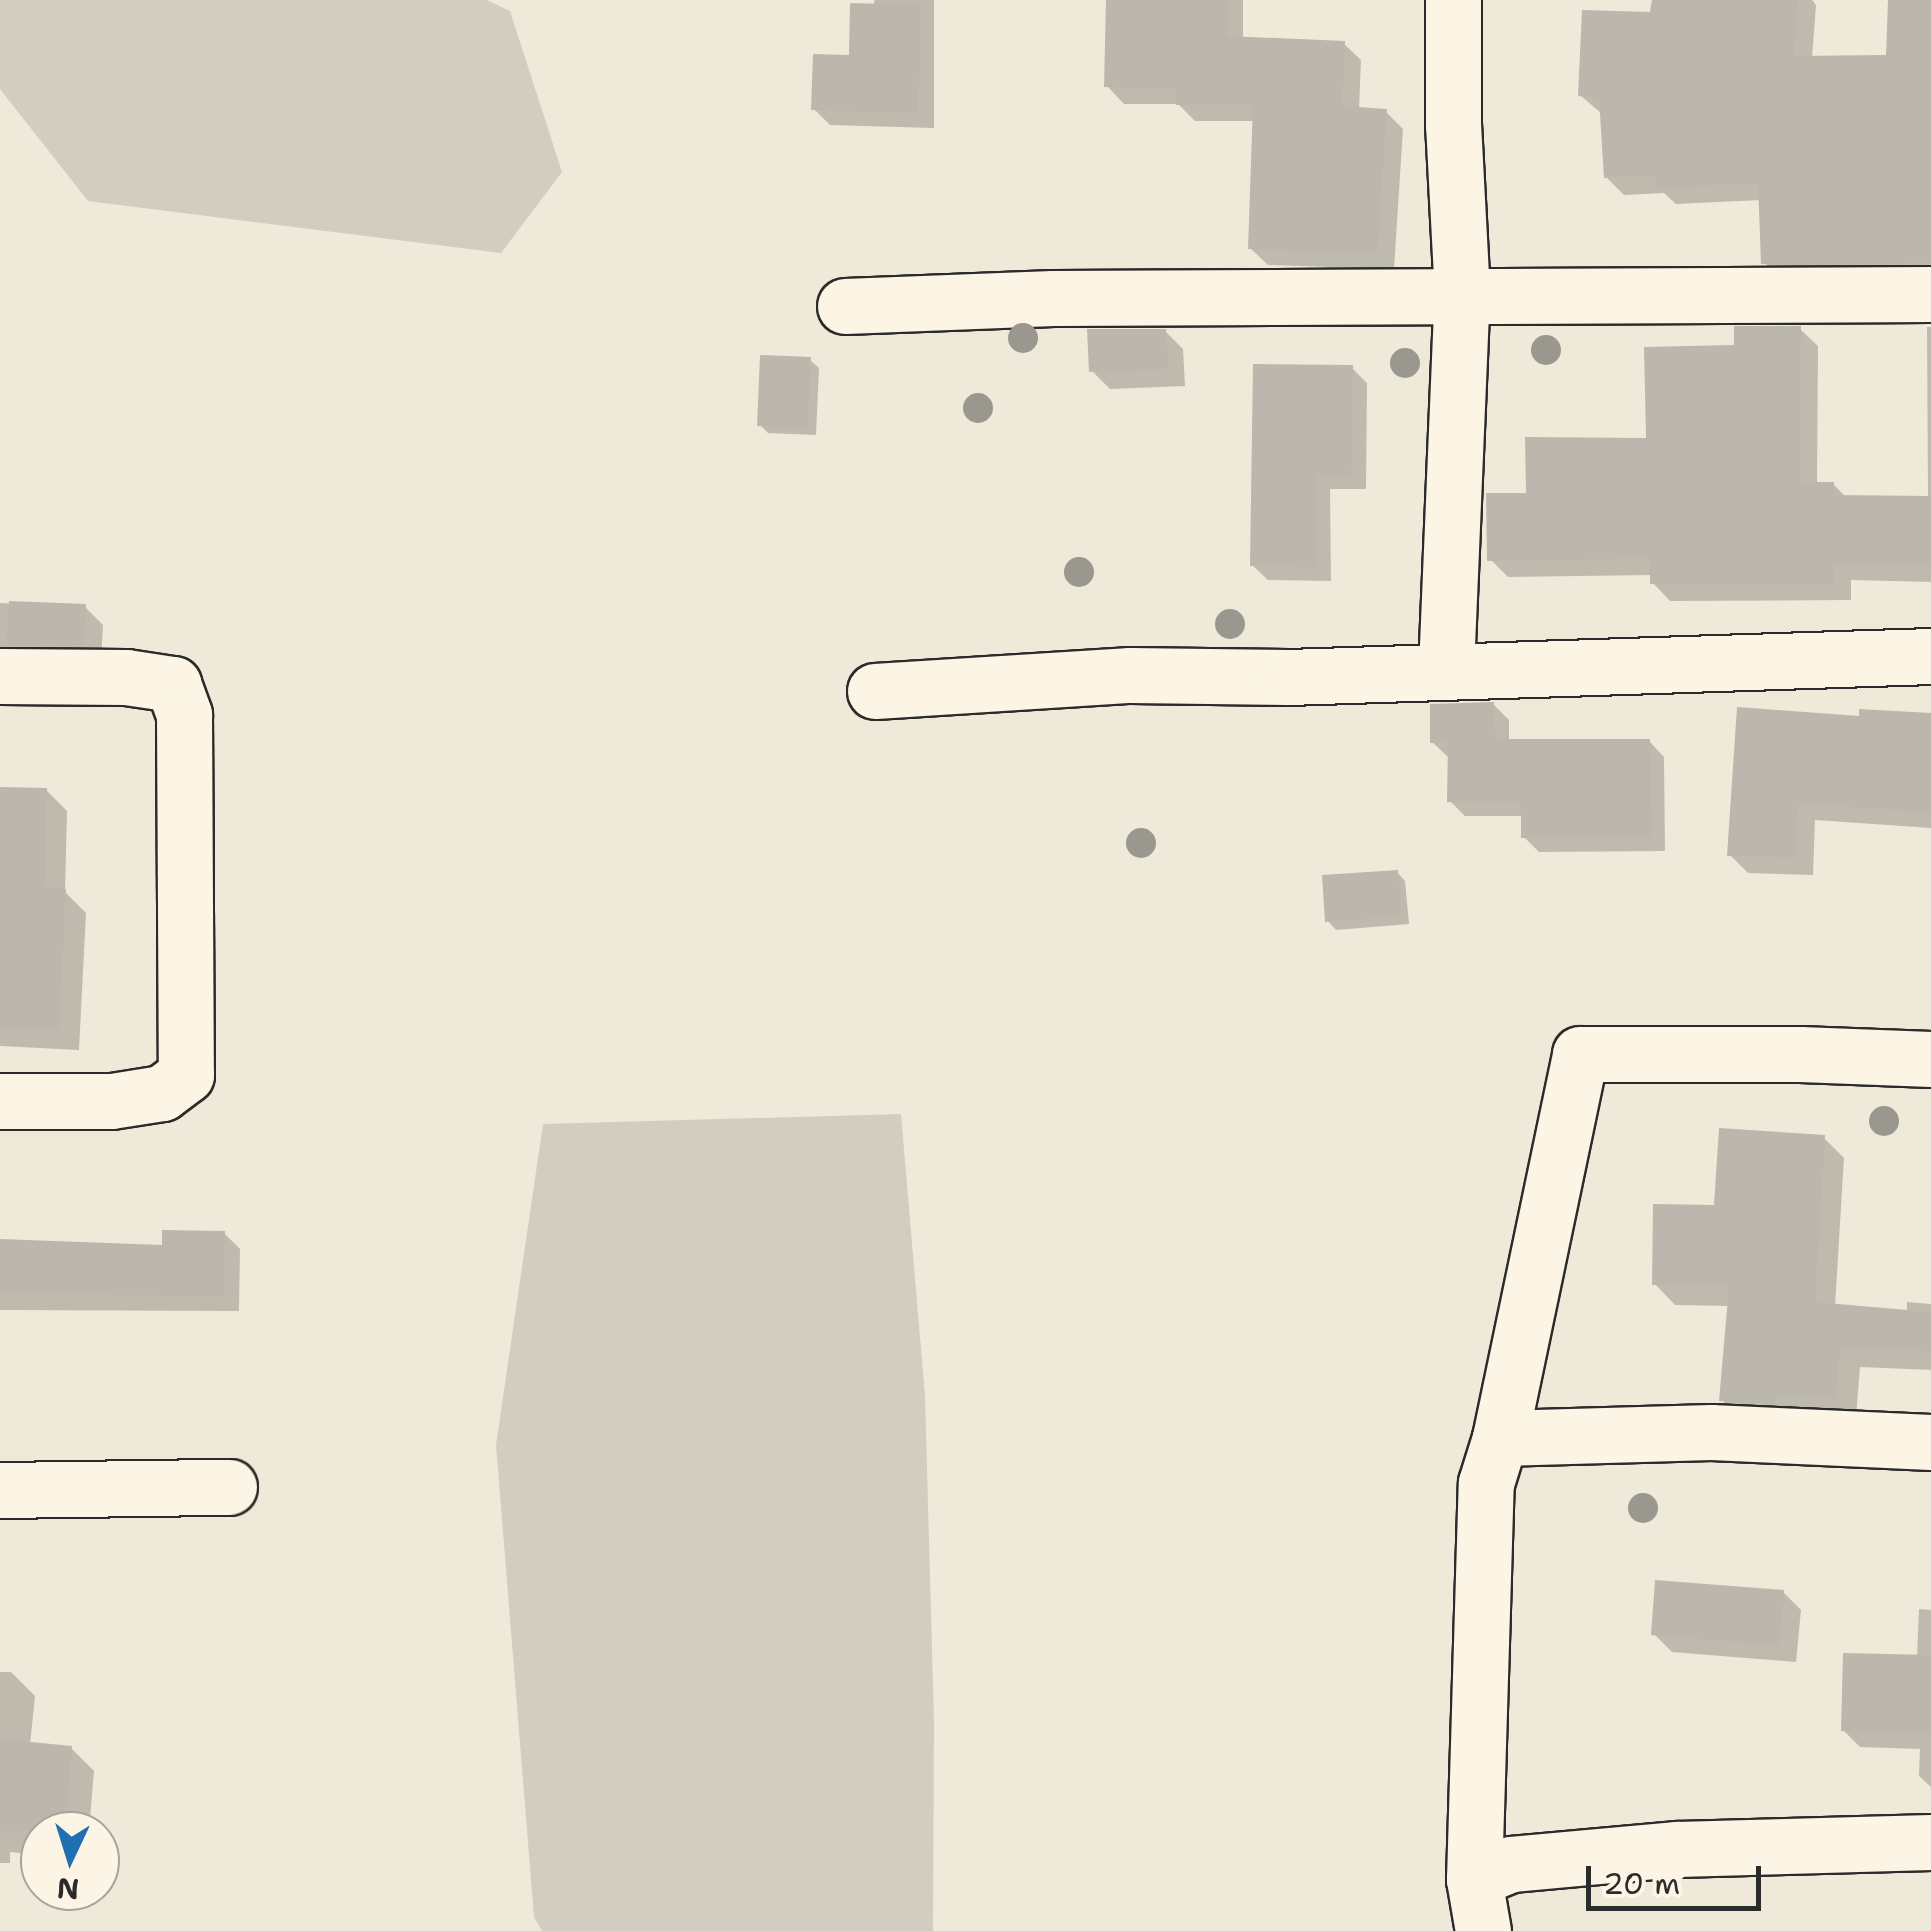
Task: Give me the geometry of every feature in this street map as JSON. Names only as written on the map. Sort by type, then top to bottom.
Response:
[{"type":"street","points":[[1446,670],[1462,295],[1453,125],[1453,0]]},
{"type":"street","points":[[845,306],[1053,298],[1931,294]]},
{"type":"street","points":[[875,691],[1130,675],[1288,677],[1931,656]]},
{"type":"street","points":[[0,676],[126,678],[173,684],[184,715],[186,1075],[162,1094],[111,1102],[0,1101]]},
{"type":"street","points":[[1479,1905],[1486,1483],[1500,1438],[1580,1054],[1800,1054],[1931,1060]]},
{"type":"street","points":[[1500,1438],[1711,1432],[1931,1442]]},
{"type":"street","points":[[0,1490],[229,1487]]},
{"type":"street","points":[[1479,1905],[1511,1864],[1562,1856],[1931,1842]]},
{"type":"shaded area","points":[[0,0],[487,0],[510,11],[562,172],[501,253],[88,201],[0,89]]},
{"type":"shaded area","points":[[901,1114],[925,1396],[934,1722],[933,1931],[542,1931],[534,1917],[496,1445],[543,1124]]},
{"type":"building","points":[[1106,0],[1227,0],[1227,36],[1345,41],[1342,106],[1387,109],[1377,253],[1248,249],[1253,105],[1176,105],[1176,88],[1104,87]]},
{"type":"building","points":[[1652,0],[1798,0],[1793,56],[1886,55],[1888,0],[1931,0],[1931,263],[1761,264],[1758,183],[1656,188],[1655,175],[1604,178],[1599,98],[1578,96],[1582,10],[1650,12]]},
{"type":"building","points":[[850,3],[921,5],[918,113],[811,110],[813,54],[849,55]]},
{"type":"building","points":[[1734,326],[1801,326],[1800,482],[1834,482],[1834,495],[1931,496],[1931,565],[1834,563],[1834,584],[1650,584],[1650,558],[1487,561],[1486,493],[1526,493],[1525,437],[1646,438],[1644,347],[1734,345]]},
{"type":"building","points":[[1087,329],[1166,329],[1168,369],[1089,372]]},
{"type":"building","points":[[760,355],[811,357],[808,427],[757,426]]},
{"type":"building","points":[[1253,364],[1353,365],[1351,475],[1316,474],[1316,567],[1250,566]]},
{"type":"building","points":[[9,601],[86,604],[84,645],[6,645]]},
{"type":"building","points":[[1494,702],[1495,739],[1650,739],[1651,836],[1521,838],[1521,802],[1447,802],[1448,742],[1430,743],[1430,704]]},
{"type":"building","points":[[1737,707],[1859,716],[1859,709],[1931,713],[1931,812],[1798,803],[1795,858],[1727,856]]},
{"type":"building","points":[[0,787],[47,788],[45,888],[66,889],[59,1029],[0,1027]]},
{"type":"building","points":[[1398,870],[1401,916],[1325,922],[1322,875]]},
{"type":"building","points":[[1719,1128],[1825,1135],[1815,1302],[1931,1312],[1931,1351],[1840,1348],[1836,1398],[1776,1394],[1775,1404],[1719,1401],[1729,1286],[1652,1285],[1653,1204],[1714,1205]]},
{"type":"building","points":[[162,1230],[225,1231],[224,1296],[0,1293],[0,1239],[162,1245]]},
{"type":"building","points":[[1655,1580],[1784,1590],[1779,1645],[1651,1635]]},
{"type":"building","points":[[1843,1653],[1931,1655],[1931,1734],[1841,1731]]},
{"type":"building","points":[[0,1739],[72,1746],[67,1811],[20,1811],[20,1831],[0,1831]]}]
